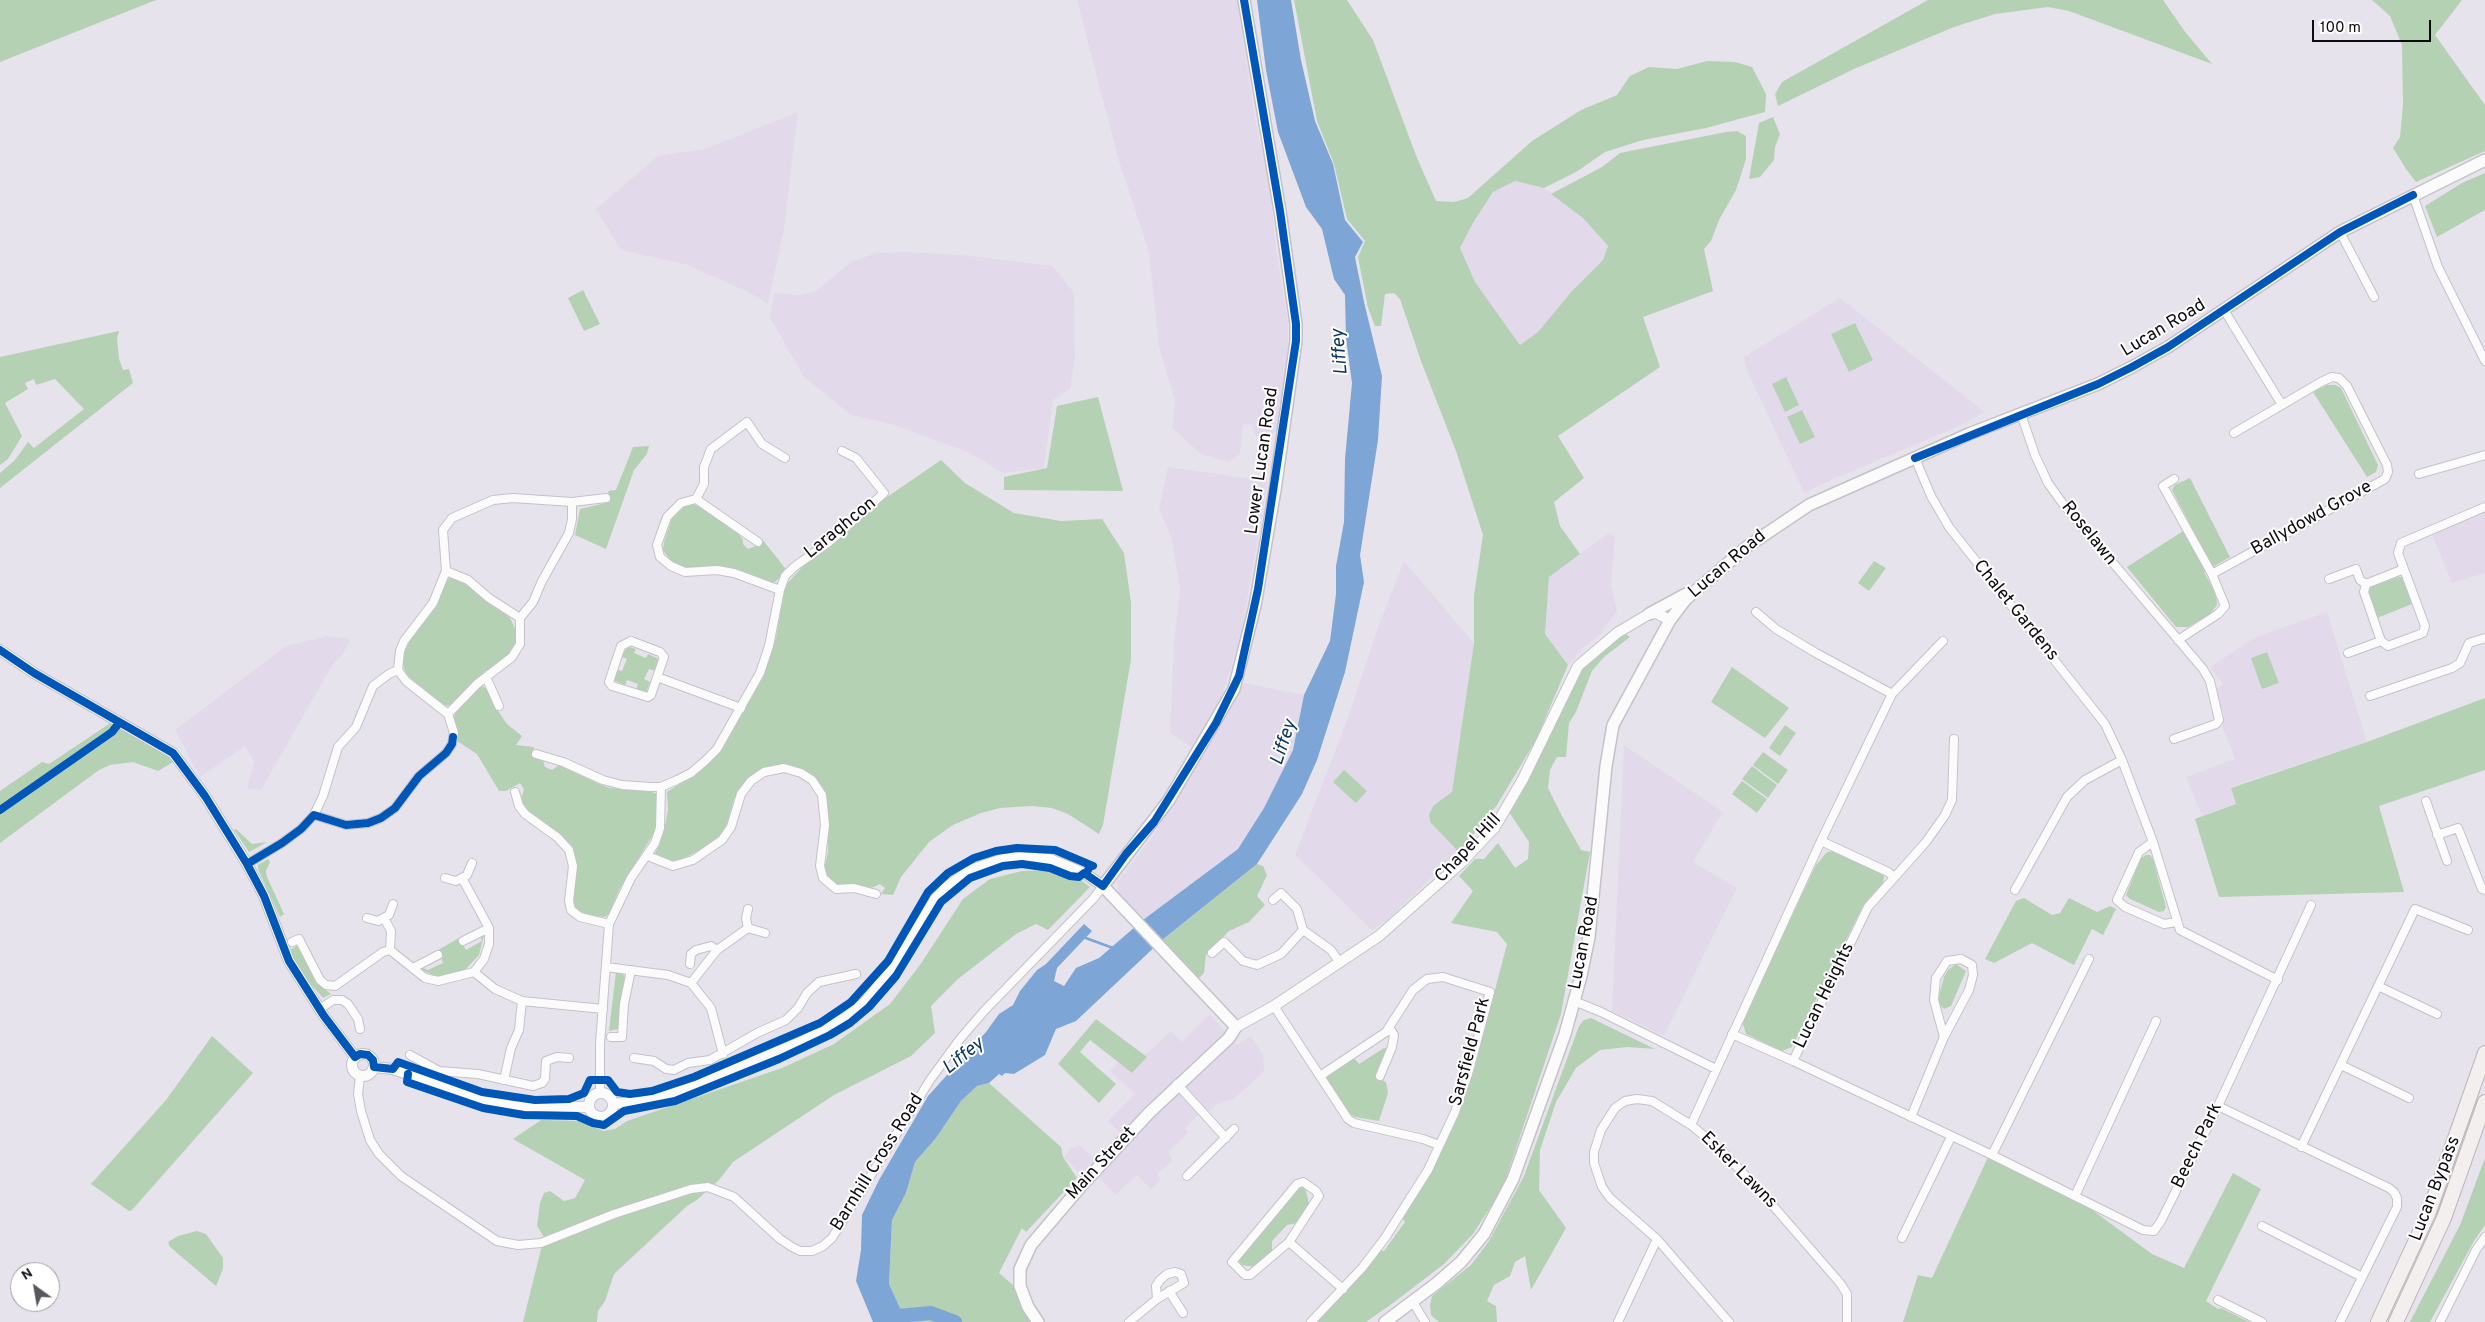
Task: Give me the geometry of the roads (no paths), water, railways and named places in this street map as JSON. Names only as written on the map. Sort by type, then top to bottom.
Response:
[{"type":"highway","name":"Lucan Bypass","points":[[2378,1322],[2429,1212],[2485,1054]]},
{"type":"highway","name":"Lucan Bypass","points":[[2396,1322],[2444,1218],[2485,1102]]},
{"type":"main road","name":"Lower Lucan Road","points":[[1103,886],[1169,800],[1234,689],[1255,606],[1275,490],[1296,341],[1296,324],[1280,211],[1244,0]]},
{"type":"main road","name":"Lucan Road","points":[[1385,1322],[1413,1302],[1461,1262],[1484,1234],[1501,1205],[1513,1179],[1540,1110],[1565,1034],[1589,937],[1606,766],[1613,725],[1670,620],[1698,586],[1748,546],[1809,505],[1915,458],[2098,384],[2132,367],[2168,347],[2340,232],[2485,160]]},
{"type":"main road","points":[[1649,614],[1698,586]]},
{"type":"main road","points":[[1103,886],[1236,1027]]},
{"type":"main road","name":"Main Street","points":[[1038,1322],[1028,1307],[1020,1286],[1020,1269],[1026,1254],[1082,1185],[1177,1084],[1229,1038],[1236,1027]]},
{"type":"street","points":[[2413,195],[2438,267],[2485,362]]},
{"type":"street","points":[[2340,232],[2374,297]]},
{"type":"street","points":[[2224,310],[2282,405]]},
{"type":"street","name":"Ballydowd Grove","points":[[2212,574],[2385,479],[2388,472],[2387,465],[2348,386],[2339,378],[2332,377],[2321,382],[2234,433]]},
{"type":"street","name":"Roselawn","points":[[2021,414],[2034,455],[2053,490],[2087,535],[2178,640],[2210,681],[2219,720],[2216,724],[2174,739]]},
{"type":"street","points":[[780,590],[734,573],[717,570],[685,572],[671,566],[660,557],[657,545],[667,517],[680,503],[696,499],[704,484],[704,467],[711,449],[747,422],[762,444],[785,458]]},
{"type":"street","name":"Laraghcon","points":[[536,754],[563,762],[602,780],[622,785],[661,787],[691,773],[705,761],[717,748],[760,673],[769,646],[780,590],[785,576],[794,567],[829,542],[884,492],[856,458],[842,451]]},
{"type":"street","points":[[2419,474],[2485,455]]},
{"type":"street","name":"Chalet Gardens","points":[[1915,458],[1931,496],[1949,527],[2105,724],[2122,760]]},
{"type":"street","points":[[2174,479],[2163,486],[2212,574],[2225,606],[2218,614],[2178,640]]},
{"type":"street","points":[[314,815],[346,825],[368,823],[381,818],[395,808],[418,776],[446,753],[452,744],[454,733],[448,714],[406,681],[398,670],[398,659],[404,641],[433,603],[446,571],[443,530],[452,518],[493,500],[513,498],[572,502],[606,498]]},
{"type":"street","points":[[696,499],[758,542]]},
{"type":"street","points":[[448,714],[477,684],[512,657],[520,644],[520,618],[533,602],[542,581],[569,533],[572,519],[572,502]]},
{"type":"street","points":[[2366,584],[2364,592],[2381,641],[2388,646],[2423,633],[2426,626],[2398,553],[2401,543],[2485,507]]},
{"type":"street","points":[[2329,579],[2356,569],[2360,580],[2366,584]]},
{"type":"street","points":[[2366,584],[2404,570]]},
{"type":"street","points":[[446,571],[468,580],[489,598],[520,618]]},
{"type":"street","points":[[1756,612],[1776,629],[1892,694]]},
{"type":"street","points":[[1649,614],[1656,614],[1670,620]]},
{"type":"street","name":"Chapel Hill","points":[[1236,1027],[1274,1006],[1337,960],[1379,936],[1462,862],[1494,826],[1537,753],[1578,666],[1617,633],[1649,614]]},
{"type":"street","points":[[2370,696],[2452,668],[2460,662],[2469,643],[2485,638]]},
{"type":"street","points":[[631,641],[663,655],[657,677],[651,695],[645,698],[612,686],[610,682],[621,646],[625,642],[631,641]]},
{"type":"street","points":[[1691,1125],[1821,841],[1892,694],[1943,641]]},
{"type":"street","points":[[2348,653],[2381,641]]},
{"type":"street","points":[[0,650],[34,673],[173,753],[201,790],[247,864],[264,896],[289,962],[355,1057]]},
{"type":"street","points":[[247,864],[282,843],[301,829],[314,815],[323,796],[338,747],[356,727],[372,686],[398,670]]},
{"type":"street","points":[[486,677],[499,706]]},
{"type":"street","points":[[657,677],[740,708]]},
{"type":"street","name":"Lucan Heights","points":[[1732,1034],[1793,1061],[1868,907],[1926,842],[1946,815],[1952,800],[1954,738]]},
{"type":"street","points":[[2015,890],[2067,797],[2085,780],[2122,760],[2153,842],[2177,922],[2184,934],[2278,980]]},
{"type":"street","points":[[648,856],[673,866],[693,860],[722,840],[731,827],[741,794],[751,781],[764,772],[784,768],[801,773],[812,780],[822,795],[824,825],[820,866],[823,878],[836,889],[854,888],[876,894]]},
{"type":"street","points":[[600,1093],[609,924],[631,878],[648,856],[660,828],[661,787]]},
{"type":"street","points":[[515,792],[519,806],[525,814],[557,837],[569,850],[573,866],[569,901],[571,910],[580,917],[609,924]]},
{"type":"street","points":[[2426,801],[2446,861]]},
{"type":"street","points":[[2437,835],[2458,828],[2482,889],[2485,890]]},
{"type":"street","points":[[1821,841],[1888,872],[1894,877]]},
{"type":"street","points":[[2153,842],[2138,852],[2117,900],[2125,907],[2164,924],[2177,922]]},
{"type":"street","points":[[613,1104],[643,1102],[687,1089],[805,1040],[845,1018],[865,1002],[890,971],[935,899],[945,888],[970,870],[1003,859],[1020,857],[1049,859],[1086,874],[1103,886]]},
{"type":"street","points":[[445,878],[456,881],[462,878],[467,875],[472,863]]},
{"type":"street","points":[[390,950],[425,978],[438,981],[474,972],[484,959],[489,944],[489,928],[462,878]]},
{"type":"street","name":"Barnhill Cross Road","points":[[360,1076],[358,1094],[361,1111],[370,1140],[379,1154],[401,1176],[497,1241],[518,1245],[541,1243],[614,1214],[691,1190],[708,1187],[734,1197],[780,1240],[800,1251],[812,1251],[823,1246],[832,1238],[930,1080],[964,1035],[1032,960],[1093,899],[1103,886]]},
{"type":"street","points":[[1274,900],[1281,893],[1297,910],[1303,930],[1331,950],[1337,960]]},
{"type":"street","points":[[367,918],[378,921],[384,918],[389,915],[393,904]]},
{"type":"street","name":"Beech Park","points":[[1793,1061],[1992,1155],[2142,1230],[2154,1232],[2162,1221],[2218,1106],[2312,905]]},
{"type":"street","points":[[2301,1147],[2415,908],[2468,930]]},
{"type":"street","points":[[748,909],[746,918],[748,928]]},
{"type":"street","points":[[384,918],[392,931],[390,950]]},
{"type":"street","points":[[464,941],[489,928]]},
{"type":"street","points":[[748,928],[765,933]]},
{"type":"street","points":[[691,983],[717,950],[748,928]]},
{"type":"street","points":[[1212,953],[1224,942],[1243,960],[1257,965],[1281,954],[1303,930]]},
{"type":"street","points":[[292,942],[299,939],[320,980],[326,985],[335,986],[383,952],[390,950]]},
{"type":"street","points":[[690,964],[691,954],[696,950],[711,946],[717,950]]},
{"type":"street","points":[[413,968],[438,954]]},
{"type":"street","points":[[1910,1117],[1944,1037],[1969,990],[1973,975],[1972,965],[1961,959],[1947,961],[1936,978],[1934,1000],[1944,1037]]},
{"type":"street","points":[[1992,1155],[2089,959]]},
{"type":"street","points":[[606,966],[668,975],[691,983],[710,1008],[723,1054]]},
{"type":"street","points":[[611,1037],[622,1037],[624,1004],[632,970]]},
{"type":"street","points":[[474,972],[495,989],[522,1001],[603,1009]]},
{"type":"street","points":[[634,1058],[654,1061],[666,1069],[674,1070],[688,1063],[710,1060],[758,1033],[786,1020],[798,1008],[807,993],[819,982],[856,974]]},
{"type":"street","name":"Sarsfield Park","points":[[1311,1322],[1385,1238],[1428,1170],[1468,1074],[1490,992],[1442,977],[1427,979],[1413,990],[1386,1032],[1320,1076]]},
{"type":"street","points":[[2378,986],[2437,1014]]},
{"type":"street","points":[[320,1009],[333,1000],[342,1000],[348,1004],[358,1019],[360,1029]]},
{"type":"street","points":[[504,1080],[511,1048],[519,1030],[522,1001]]},
{"type":"street","points":[[1574,1001],[1601,1012],[1716,1069]]},
{"type":"street","points":[[1274,1006],[1342,1112],[1354,1123],[1423,1139],[1439,1145]]},
{"type":"street","points":[[2075,1196],[2156,1021]]},
{"type":"street","points":[[1380,1076],[1392,1047],[1394,1035],[1389,1028]]},
{"type":"street","points":[[360,1054],[368,1055],[373,1060],[374,1067],[368,1075],[360,1076],[352,1069],[352,1063],[355,1057],[360,1054]]},
{"type":"street","points":[[410,1055],[439,1071],[478,1074],[533,1086],[542,1083],[545,1079],[546,1061],[557,1057],[569,1058]]},
{"type":"street","points":[[2341,1065],[2409,1098]]},
{"type":"street","points":[[374,1067],[393,1069],[481,1100],[512,1106],[589,1107]]},
{"type":"street","points":[[674,1070],[676,1078]]},
{"type":"street","points":[[1177,1084],[1226,1138]]},
{"type":"street","points":[[600,1093],[609,1096],[613,1104],[609,1114],[600,1117],[591,1112],[589,1107],[591,1097],[600,1093]]},
{"type":"street","name":"Esker Lawns","points":[[1729,1322],[1657,1239],[1610,1198],[1597,1174],[1594,1152],[1601,1130],[1615,1108],[1625,1101],[1637,1099],[1652,1101],[1691,1125],[1720,1149],[1747,1176],[1840,1284],[1847,1294],[1847,1322]]},
{"type":"street","points":[[2218,1106],[2389,1188],[2398,1198],[2397,1207],[2340,1322]]},
{"type":"street","points":[[1187,1176],[1234,1129]]},
{"type":"street","points":[[1902,1238],[1951,1136]]},
{"type":"street","points":[[1303,1182],[1316,1191],[1319,1196],[1289,1242],[1250,1275],[1246,1275],[1232,1262],[1297,1184],[1303,1182]]},
{"type":"street","points":[[2262,1226],[2362,1277]]},
{"type":"street","points":[[2440,1322],[2476,1250],[2485,1237]]},
{"type":"street","points":[[1618,1322],[1657,1239]]},
{"type":"street","points":[[1289,1242],[1342,1289]]},
{"type":"street","points":[[1129,1322],[1154,1302],[1184,1283],[1181,1274],[1175,1272],[1167,1274],[1160,1280],[1156,1286],[1154,1302]]},
{"type":"street","points":[[1170,1292],[1182,1313]]},
{"type":"street","points":[[2218,1300],[2262,1322]]},
{"type":"street","points":[[1413,1302],[1425,1322]]},
{"type":"water","name":"Liffey","points":[[1257,0],[1291,0],[1301,60],[1315,121],[1333,164],[1345,220],[1363,242],[1355,257],[1382,376],[1378,440],[1360,555],[1364,582],[1345,672],[1317,760],[1302,794],[1257,864],[1162,940],[1076,1021],[1056,1029],[1045,1055],[1014,1074],[1005,1073],[1002,1076],[999,1074],[989,1083],[977,1086],[961,1101],[936,1138],[915,1162],[906,1193],[892,1220],[889,1284],[901,1310],[901,1322],[873,1322],[856,1281],[861,1250],[862,1215],[879,1180],[928,1096],[986,1032],[999,1014],[1013,1005],[1020,991],[1037,970],[1046,964],[1084,924],[1092,931],[1057,968],[1054,981],[1064,986],[1076,968],[1099,958],[1143,920],[1238,849],[1264,808],[1293,750],[1304,695],[1330,641],[1336,594],[1336,566],[1344,522],[1345,459],[1352,383],[1346,338],[1345,295],[1334,279],[1322,229],[1306,207],[1278,132],[1266,70]]},
{"type":"waterway","points":[[1083,937],[1113,948]]},
{"type":"waterway","points":[[887,1317],[931,1313],[955,1322]]}]
